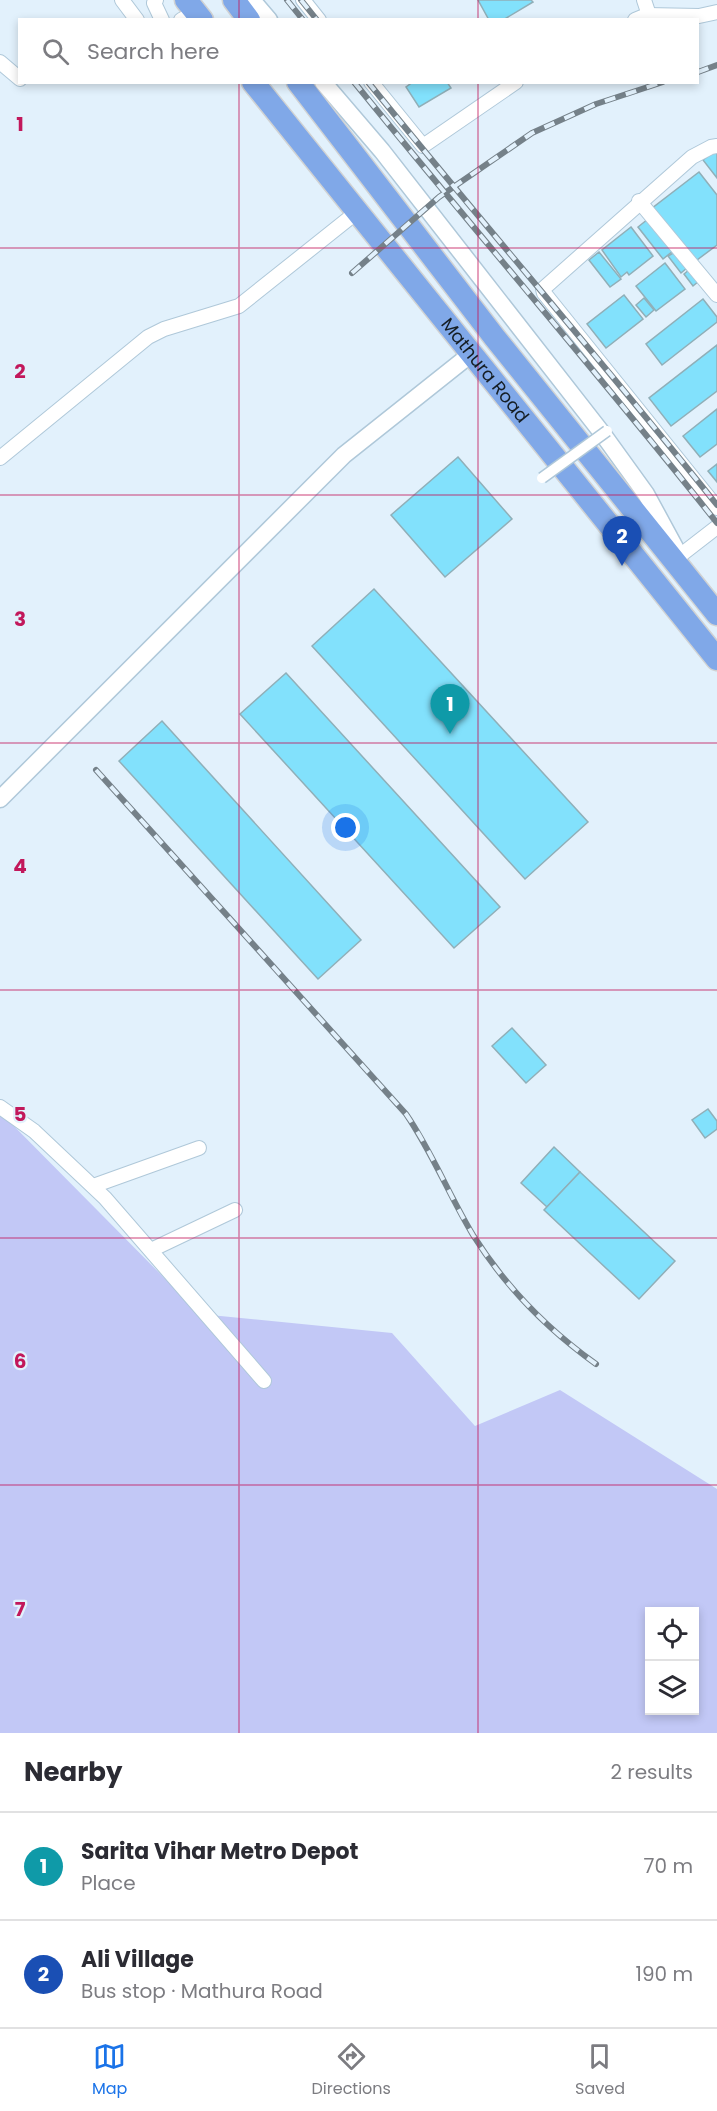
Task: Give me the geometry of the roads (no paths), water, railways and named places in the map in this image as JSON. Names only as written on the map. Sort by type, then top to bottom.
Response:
[{"type":"highway","points":[[234,0],[248,18]]},
{"type":"highway","name":"Mathura Road","points":[[255,84],[717,659]]},
{"type":"highway","name":"Mathura Road","points":[[300,84],[495,338],[676,558],[696,589],[717,614]]},
{"type":"street","points":[[122,0],[136,18]]},
{"type":"street","points":[[156,0],[154,3],[161,18]]},
{"type":"street","points":[[252,0],[267,18]]},
{"type":"street","points":[[303,0],[317,18]]},
{"type":"street","points":[[641,17],[649,10],[644,0]]},
{"type":"street","points":[[641,17],[699,16],[717,12]]},
{"type":"street","points":[[0,62],[18,77]]},
{"type":"street","points":[[325,84],[389,160],[602,433],[646,494],[676,558],[717,527]]},
{"type":"street","points":[[373,84],[423,146],[513,84]]},
{"type":"street","points":[[717,146],[692,157],[639,201],[543,289],[717,508]]},
{"type":"street","points":[[639,201],[717,295]]},
{"type":"street","points":[[0,458],[148,337],[164,329],[239,306],[357,212]]},
{"type":"street","points":[[0,799],[344,455],[471,354]]},
{"type":"street","points":[[542,478],[607,430]]},
{"type":"street","points":[[0,1107],[34,1131],[93,1186],[264,1381]]},
{"type":"street","points":[[93,1186],[199,1148]]},
{"type":"street","points":[[151,1250],[235,1209]]},
{"type":"railway","points":[[287,0],[301,18]]},
{"type":"railway","points":[[301,0],[315,18]]},
{"type":"railway","points":[[699,72],[717,65]]},
{"type":"railway","points":[[356,84],[717,523]]},
{"type":"railway","points":[[370,84],[717,505]]},
{"type":"railway","points":[[352,273],[439,197],[532,133],[596,104],[657,84]]},
{"type":"railway","points":[[96,770],[406,1114],[485,1254],[528,1306],[596,1364]]},
{"type":"place","name":"Ali Village","points":[[622,566]]},
{"type":"place","name":"Sarita Vihar Metro Depot","points":[[450,734]]}]
